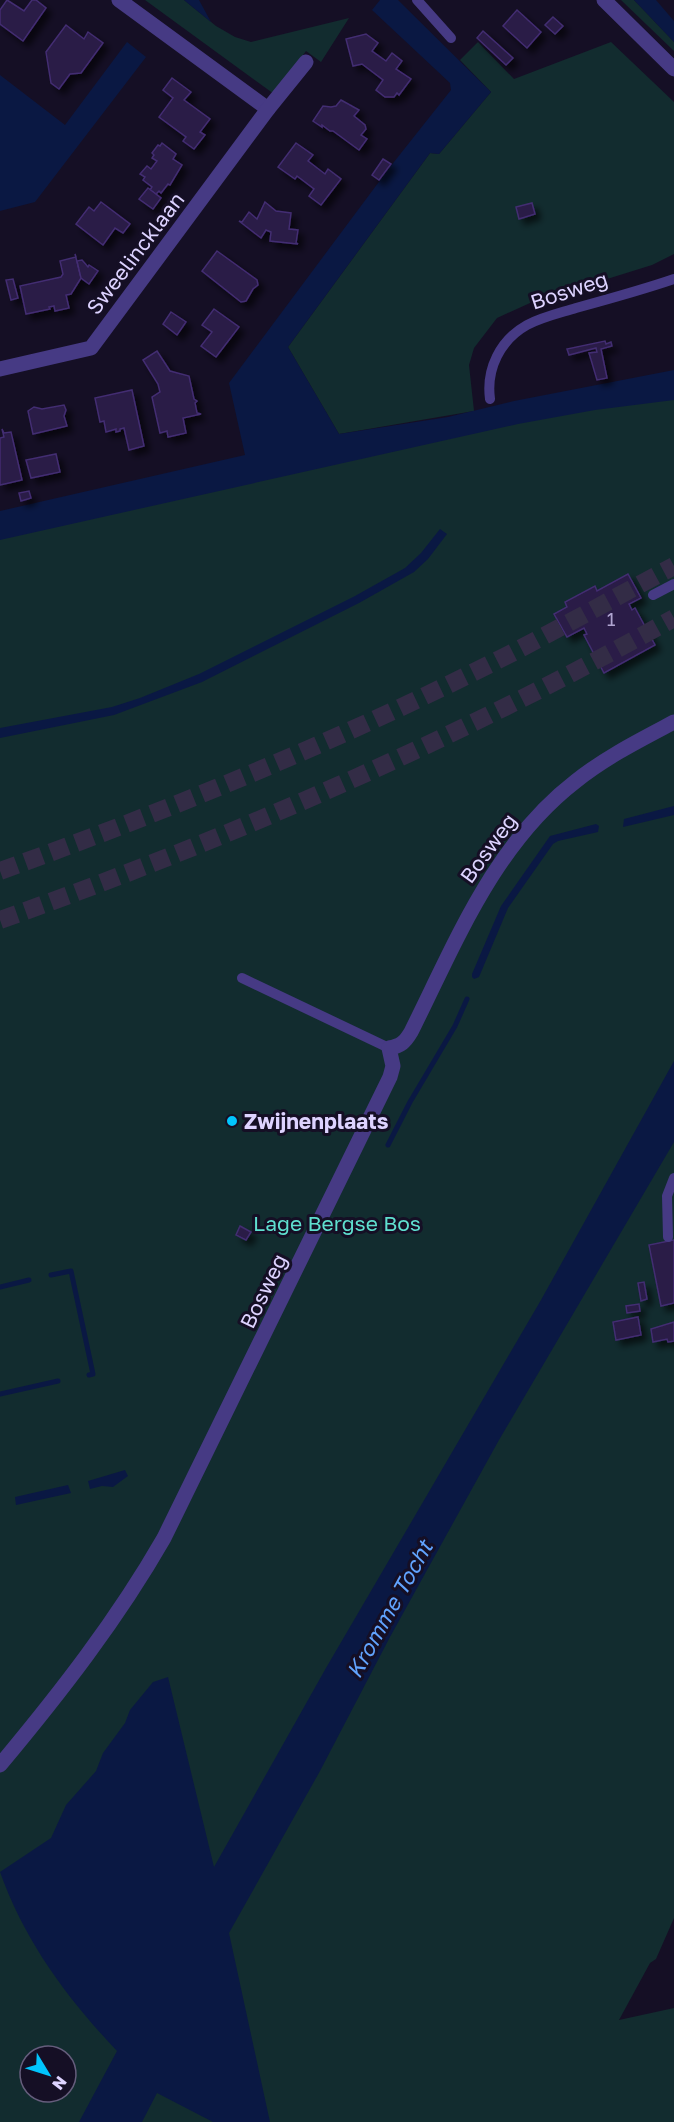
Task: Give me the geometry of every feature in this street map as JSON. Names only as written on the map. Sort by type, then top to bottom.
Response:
[{"type":"street","points":[[119,0],[268,109]]},
{"type":"street","points":[[604,0],[674,69]]},
{"type":"street","name":"Sweelincklaan","points":[[0,369],[91,348],[268,109],[306,62]]},
{"type":"street","name":"Bosweg","points":[[0,1765],[49,1707],[98,1643],[148,1567],[390,1077],[393,1066],[389,1048],[398,1047],[406,1041],[475,903],[497,866],[544,809],[574,782],[603,761],[674,722]]},
{"type":"lane","points":[[417,0],[451,38]]},
{"type":"lane","name":"Bosweg","points":[[490,399],[491,370],[499,352],[527,325],[556,314],[674,279]]},
{"type":"lane","points":[[653,595],[674,584]]},
{"type":"lane","points":[[242,978],[389,1048]]},
{"type":"lane","points":[[668,1237],[667,1196],[674,1178]]},
{"type":"green space","points":[[145,0],[184,0],[216,26],[235,37],[251,42],[349,18],[321,62],[306,51],[274,94]]},
{"type":"green space","points":[[621,0],[634,0],[674,42],[674,51]]},
{"type":"green space","points":[[478,42],[514,79],[611,42],[674,102],[674,254],[652,265],[530,303],[497,318],[474,348],[469,365],[474,411],[339,434],[288,347],[430,153],[439,154],[491,92],[460,60]]},
{"type":"green space","name":"Lage Bergse Bos","points":[[674,388],[674,1918],[656,1959],[650,1963],[619,2020],[674,2008],[674,2122],[0,2122],[0,528]]},
{"type":"water","points":[[184,0],[199,0],[211,22]]},
{"type":"water","points":[[380,0],[398,0],[491,92],[439,154],[430,153],[288,347],[339,434],[448,417],[514,401],[674,370],[674,400],[595,410],[518,424],[0,540],[0,511],[245,455],[229,383],[390,167],[451,90],[450,83],[372,10]]},
{"type":"water","points":[[634,0],[656,0],[674,21],[674,42]]},
{"type":"water","points":[[127,42],[146,57],[35,202],[0,211],[0,75],[65,125]]},
{"type":"water","points":[[440,529],[447,534],[428,559],[414,572],[359,603],[202,682],[114,715],[0,738],[0,728],[112,707],[199,674],[355,596],[405,568],[421,553]]},
{"type":"water","points":[[674,806],[674,815],[623,827],[624,819]]},
{"type":"water","points":[[596,824],[599,826],[598,832],[553,844],[508,908],[479,977],[474,979],[472,974],[501,906],[550,836]]},
{"type":"water","name":"Kromme Tocht","points":[[674,1061],[674,1142],[499,1440],[390,1637],[320,1771],[229,1933],[270,2122],[213,2122],[157,2093],[142,2122],[79,2122],[117,2051],[81,2011],[49,1968],[22,1922],[0,1872],[51,1838],[66,1805],[96,1771],[103,1753],[125,1723],[130,1710],[153,1682],[168,1677],[214,1867],[326,1668],[541,1300]]},
{"type":"water","points":[[125,1470],[128,1476],[113,1487],[102,1486],[90,1489],[88,1481]]},
{"type":"water","points":[[68,1485],[71,1493],[16,1505],[15,1497]]},
{"type":"building","points":[[7,0],[24,11],[32,0],[36,0],[46,8],[23,41],[0,24],[0,10]]},
{"type":"building","points":[[517,10],[541,32],[527,48],[503,26]]},
{"type":"building","points":[[553,17],[563,26],[555,34],[545,25]]},
{"type":"building","points":[[66,25],[84,39],[88,32],[103,43],[81,73],[70,74],[59,89],[51,83],[46,52]]},
{"type":"building","points":[[483,31],[513,58],[506,65],[477,38]]},
{"type":"building","points":[[366,34],[378,43],[372,51],[386,61],[392,53],[402,61],[396,69],[411,79],[399,95],[397,93],[394,97],[385,97],[376,90],[383,80],[362,64],[353,66],[346,39]]},
{"type":"building","points":[[172,78],[191,92],[184,100],[210,119],[200,132],[205,135],[194,149],[183,141],[186,137],[159,117],[173,98],[163,90]]},
{"type":"building","points":[[341,100],[359,110],[354,116],[365,125],[366,129],[361,135],[367,139],[359,150],[333,131],[313,121],[323,106],[336,106]]},
{"type":"building","points":[[162,143],[176,154],[173,159],[182,165],[170,185],[168,184],[161,193],[159,191],[156,194],[150,190],[152,187],[143,180],[145,177],[140,174],[147,166],[151,169],[157,161],[152,158],[154,155],[152,153]]},
{"type":"building","points":[[296,143],[313,155],[308,161],[325,174],[328,169],[341,179],[321,205],[309,196],[314,189],[297,176],[295,179],[278,167]]},
{"type":"building","points":[[383,159],[391,164],[379,180],[372,175]]},
{"type":"building","points":[[148,188],[161,198],[153,209],[139,199]]},
{"type":"building","points":[[101,202],[130,224],[123,233],[115,228],[103,245],[76,224],[89,207],[94,211]]},
{"type":"building","points":[[265,202],[276,211],[291,213],[289,229],[298,230],[296,243],[298,244],[270,241],[271,232],[266,230],[261,238],[239,221],[242,222],[249,212],[257,219]]},
{"type":"building","points":[[532,203],[535,214],[519,219],[516,207]]},
{"type":"building","points":[[217,251],[257,280],[258,285],[246,301],[241,302],[202,271]]},
{"type":"building","points":[[76,257],[81,278],[71,294],[66,295],[69,308],[55,311],[54,306],[26,314],[20,286],[61,277],[63,274],[60,261]]},
{"type":"building","points":[[82,260],[88,267],[89,265],[98,271],[89,284],[81,278],[77,261]]},
{"type":"building","points":[[13,279],[18,298],[11,300],[6,280]]},
{"type":"building","points":[[214,309],[239,327],[216,357],[201,346],[212,332],[202,325]]},
{"type":"building","points":[[171,312],[186,322],[177,335],[163,324]]},
{"type":"building","points":[[605,341],[606,344],[611,342],[612,346],[601,349],[607,378],[597,380],[589,353],[597,352],[596,348],[569,355],[567,349]]},
{"type":"building","points":[[157,351],[170,371],[189,376],[194,399],[197,401],[195,403],[197,413],[201,414],[183,418],[186,433],[168,437],[167,431],[160,433],[152,397],[160,392],[158,384],[143,360]]},
{"type":"building","points":[[132,390],[144,446],[129,450],[124,428],[116,432],[116,429],[106,432],[104,421],[100,422],[95,398]]},
{"type":"building","points":[[64,405],[67,426],[33,434],[28,411],[34,407],[42,409]]},
{"type":"building","points":[[2,429],[4,433],[11,432],[22,480],[0,485],[0,438],[4,437]]},
{"type":"building","points":[[56,454],[60,472],[31,478],[26,460]]},
{"type":"building","points":[[29,491],[31,498],[21,501],[19,493]]},
{"type":"building","points":[[628,574],[641,598],[629,604],[632,610],[635,608],[655,645],[604,673],[584,635],[587,634],[584,628],[567,637],[554,614],[567,607],[565,602],[595,586],[597,591]]},
{"type":"building","points":[[240,1226],[251,1232],[246,1240],[236,1235]]},
{"type":"building","points":[[674,1240],[674,1303],[661,1306],[649,1245]]},
{"type":"building","points":[[644,1282],[647,1299],[641,1301],[638,1283]]},
{"type":"building","points":[[639,1304],[640,1311],[627,1313],[626,1306]]},
{"type":"building","points":[[638,1317],[641,1335],[616,1340],[613,1322]]},
{"type":"building","points":[[674,1322],[674,1341],[668,1342],[667,1339],[653,1342],[651,1329]]},
{"type":"waterway","points":[[388,1145],[410,1102],[455,1026],[467,999]]},
{"type":"waterway","points":[[51,1275],[71,1271],[93,1374],[89,1375]]},
{"type":"waterway","points":[[0,1287],[29,1280]]},
{"type":"waterway","points":[[0,1394],[58,1381]]},
{"type":"tunnel","points":[[0,871],[193,798],[382,716],[506,656],[674,566]]},
{"type":"tunnel","points":[[0,920],[173,855],[343,783],[511,704],[674,618]]},
{"type":"place","name":"Zwijnenplaats","points":[[232,1121]]}]
